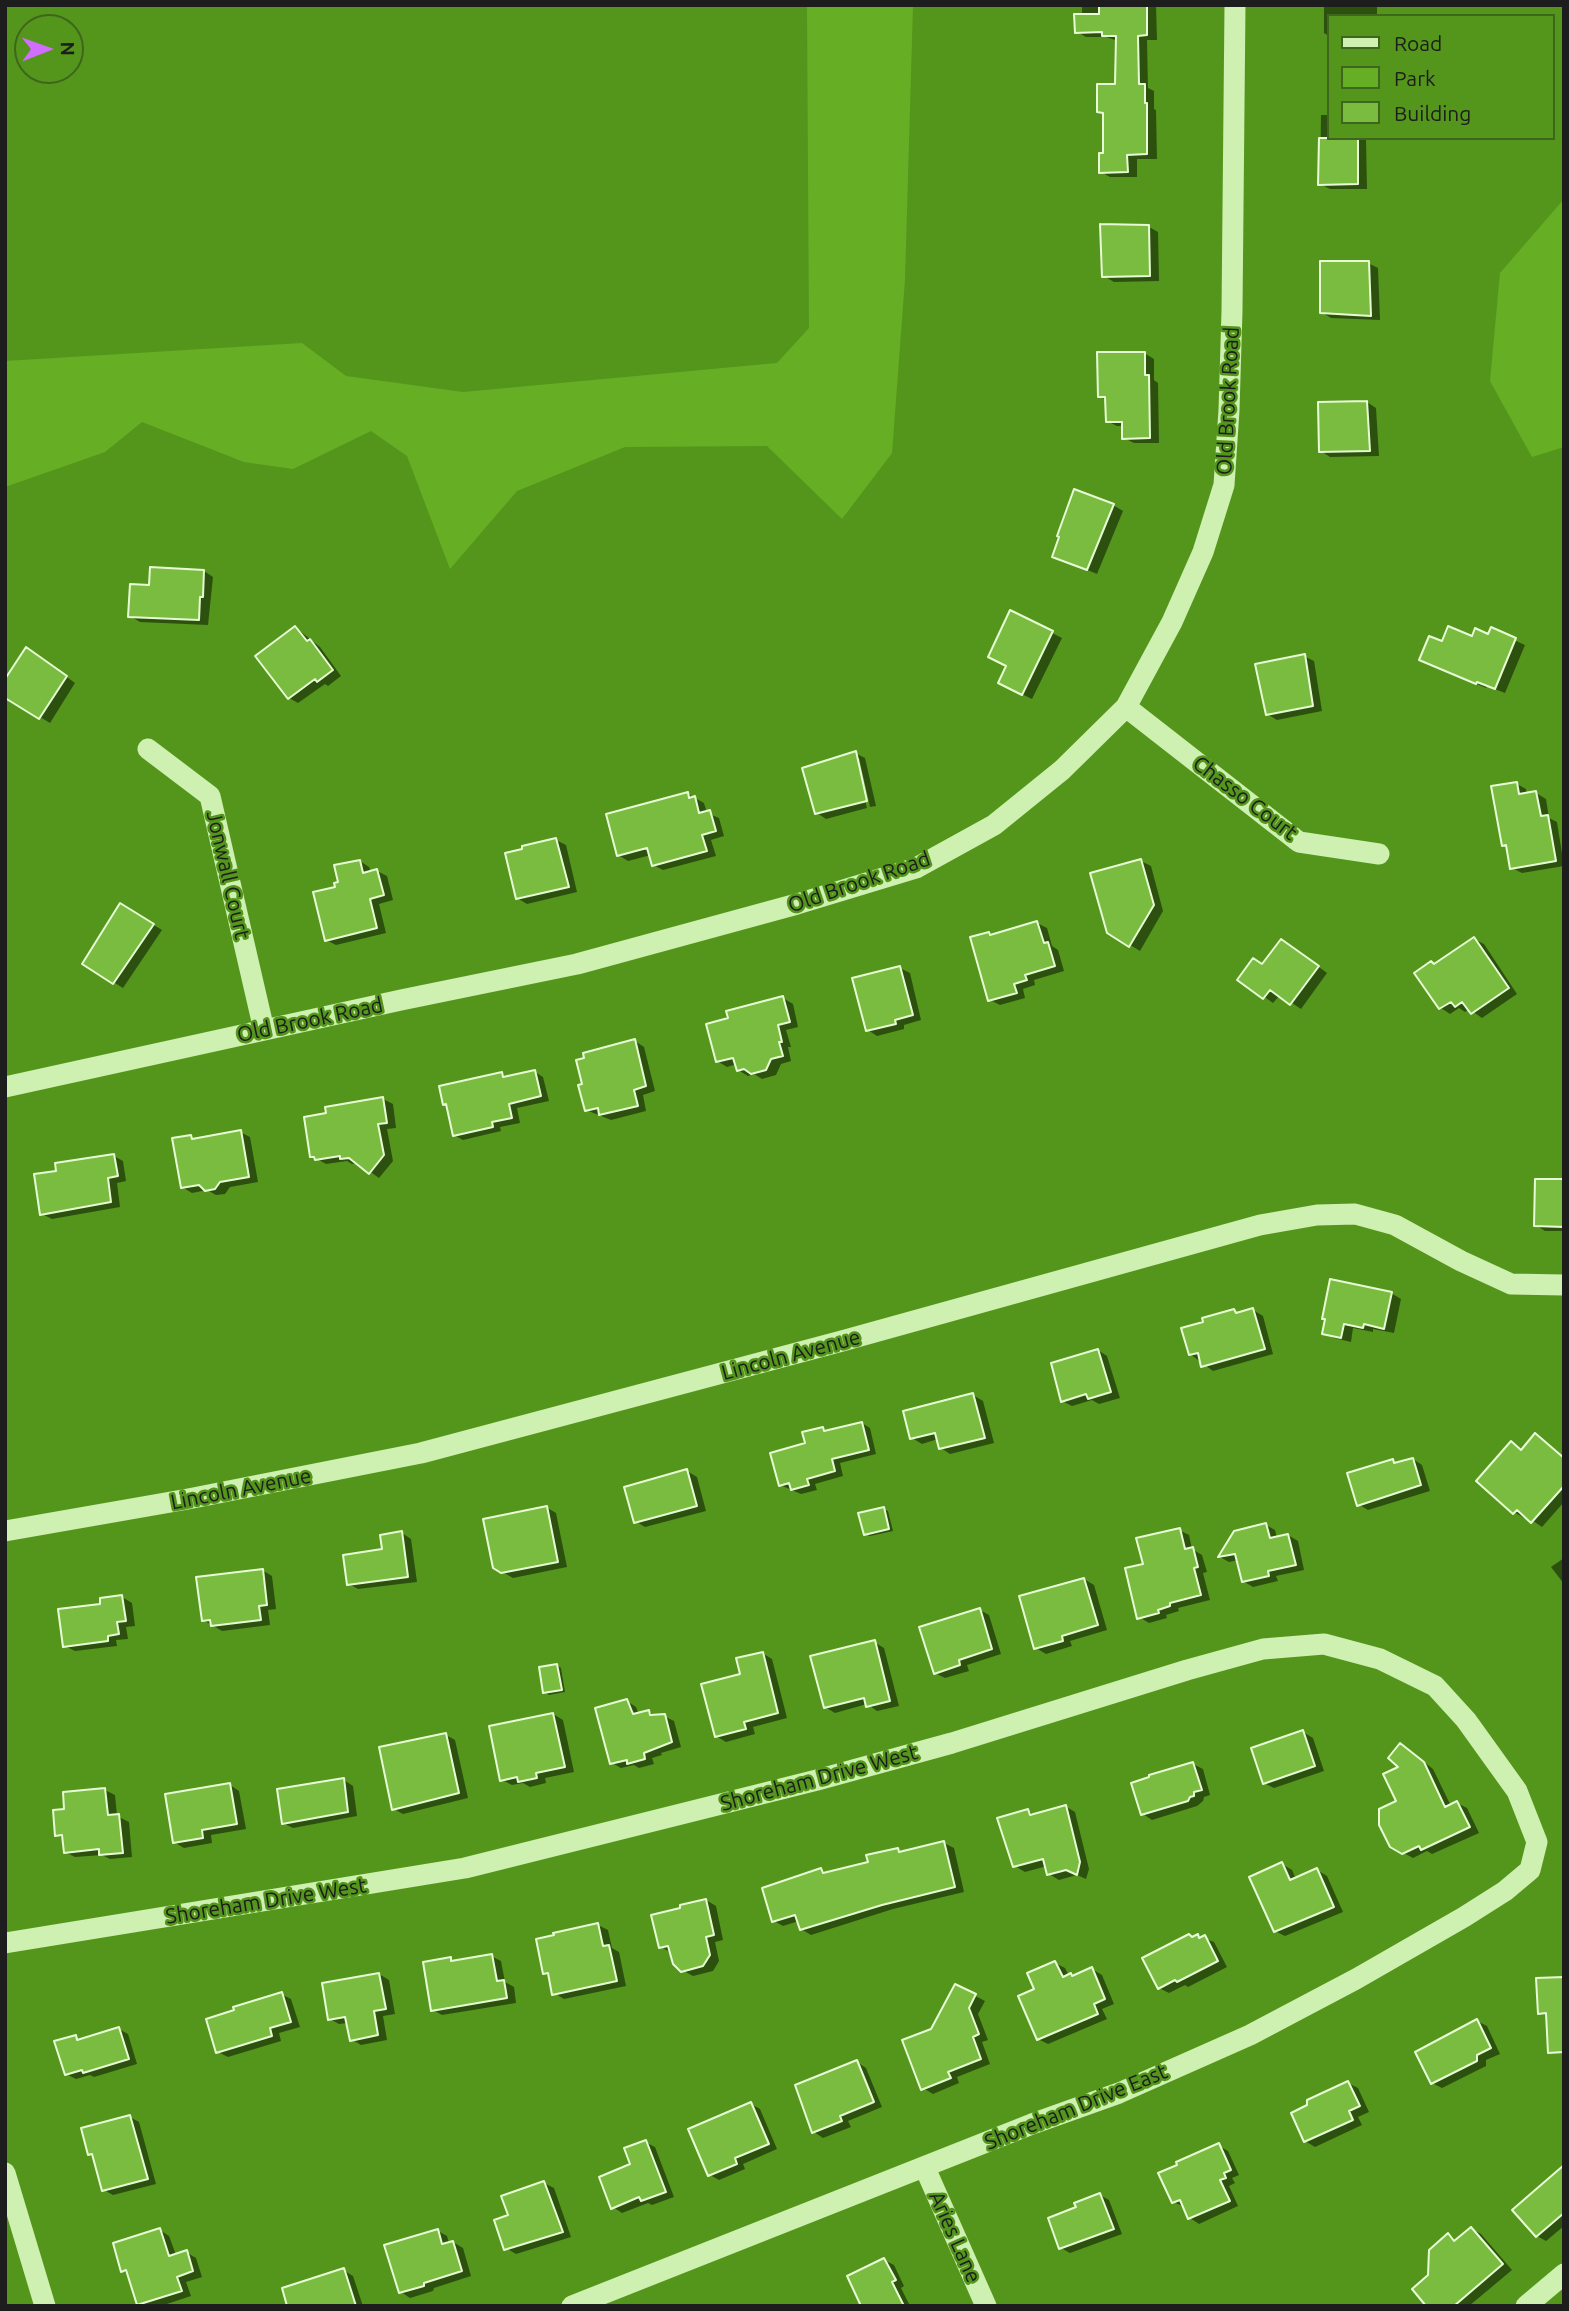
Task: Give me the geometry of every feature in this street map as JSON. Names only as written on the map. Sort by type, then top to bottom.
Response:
[{"type":"street","name":"Old Brook Road","points":[[5,1087],[577,964],[797,904],[916,867],[994,825],[1062,770],[1126,707],[1172,622],[1198,564],[1224,485],[1232,311],[1234,5]]},
{"type":"street","name":"Chasso Court","points":[[1126,707],[1299,842],[1379,854]]},
{"type":"street","name":"Jonwall Court","points":[[148,749],[210,796],[264,1030]]},
{"type":"street","name":"Lincoln Avenue","points":[[5,1531],[188,1499],[421,1453],[750,1367],[1261,1225],[1317,1215],[1355,1214],[1395,1226],[1511,1284],[1564,1285]]},
{"type":"street","name":"Shoreham Drive West","points":[[5,1943],[465,1868],[952,1743],[1188,1670],[1263,1650],[1324,1644],[1380,1659],[1435,1686],[1466,1720],[1517,1791],[1537,1842]]},
{"type":"street","name":"Shoreham Drive East","points":[[572,2306],[1032,2124],[1119,2093],[1250,2035],[1356,1979],[1505,1891],[1530,1870],[1537,1842]]},
{"type":"street","name":"Aries Lane","points":[[925,2168],[986,2306]]},
{"type":"street","points":[[5,2174],[45,2306]]},
{"type":"street","points":[[1526,2306],[1564,2274]]},
{"type":"green space","points":[[807,5],[913,5],[905,279],[892,453],[842,519],[767,446],[625,447],[517,491],[450,569],[407,456],[371,431],[293,469],[244,462],[142,422],[105,452],[5,487],[5,361],[302,343],[346,376],[463,392],[777,363],[809,328]]},
{"type":"green space","points":[[1564,199],[1564,447],[1532,457],[1490,381],[1500,273]]},
{"type":"building","points":[[1099,5],[1147,5],[1147,35],[1138,36],[1139,84],[1145,84],[1147,103],[1147,154],[1127,155],[1128,172],[1099,173],[1099,153],[1103,153],[1103,113],[1097,112],[1097,84],[1115,84],[1116,36],[1102,36],[1102,32],[1075,33],[1074,14],[1099,14]]},
{"type":"building","points":[[1319,138],[1358,140],[1358,184],[1318,185]]},
{"type":"building","points":[[1100,224],[1149,225],[1150,276],[1102,277]]},
{"type":"building","points":[[1320,261],[1369,261],[1371,316],[1320,313]]},
{"type":"building","points":[[1097,352],[1145,352],[1145,375],[1149,375],[1150,438],[1122,439],[1122,422],[1106,422],[1105,397],[1098,397]]},
{"type":"building","points":[[1367,401],[1370,451],[1319,452],[1318,402]]},
{"type":"building","points":[[1074,489],[1114,504],[1087,570],[1052,557]]},
{"type":"building","points":[[150,567],[204,570],[199,620],[128,617],[130,584],[149,585]]},
{"type":"building","points":[[1010,610],[1053,631],[1022,695],[998,683],[1006,666],[988,657]]},
{"type":"building","points":[[295,626],[307,641],[310,639],[333,670],[317,682],[315,679],[288,699],[255,656]]},
{"type":"building","points":[[1448,626],[1472,636],[1475,628],[1488,634],[1491,627],[1516,638],[1495,689],[1477,682],[1476,684],[1419,660],[1429,636],[1442,641]]},
{"type":"building","points":[[26,647],[67,676],[39,719],[5,698],[5,679]]},
{"type":"building","points":[[1305,654],[1313,706],[1266,715],[1255,664]]},
{"type":"building","points":[[856,751],[867,801],[815,814],[802,768]]},
{"type":"building","points":[[1517,782],[1519,794],[1536,791],[1541,816],[1548,815],[1556,861],[1510,869],[1506,845],[1502,846],[1491,786]]},
{"type":"building","points":[[688,792],[689,798],[695,796],[699,813],[710,810],[716,831],[702,835],[707,851],[652,866],[647,848],[617,856],[606,814]]},
{"type":"building","points":[[556,838],[569,887],[516,899],[505,853]]},
{"type":"building","points":[[1141,859],[1154,905],[1129,947],[1107,933],[1090,873]]},
{"type":"building","points":[[360,860],[363,873],[377,869],[384,895],[370,899],[377,928],[325,941],[313,892],[335,887],[334,883],[338,882],[334,865]]},
{"type":"building","points":[[120,903],[154,924],[113,984],[82,964]]},
{"type":"building","points":[[1037,921],[1044,943],[1048,942],[1055,966],[1025,975],[1027,980],[1014,984],[1017,993],[988,1001],[970,937],[989,932],[990,935]]},
{"type":"building","points":[[1474,937],[1509,988],[1471,1014],[1462,1002],[1455,1007],[1451,1002],[1439,1009],[1414,973],[1431,961],[1434,964]]},
{"type":"building","points":[[1281,939],[1319,966],[1290,1005],[1270,990],[1263,999],[1237,980],[1253,958],[1262,964]]},
{"type":"building","points":[[900,966],[913,1015],[895,1020],[896,1024],[866,1031],[852,978]]},
{"type":"building","points":[[783,996],[790,1022],[778,1025],[783,1056],[771,1059],[766,1070],[751,1074],[744,1069],[737,1071],[733,1058],[716,1062],[706,1024],[728,1018],[726,1011]]},
{"type":"building","points":[[635,1039],[646,1086],[634,1090],[638,1106],[599,1115],[598,1108],[585,1111],[578,1085],[582,1084],[576,1060],[584,1058],[583,1053]]},
{"type":"building","points":[[535,1070],[541,1096],[509,1104],[512,1118],[492,1122],[493,1127],[453,1136],[439,1086],[502,1072],[503,1077]]},
{"type":"building","points":[[383,1097],[387,1123],[378,1124],[384,1155],[369,1174],[349,1158],[340,1159],[340,1156],[315,1160],[310,1157],[304,1117],[326,1113],[325,1107]]},
{"type":"building","points":[[241,1130],[249,1177],[220,1182],[215,1189],[205,1191],[199,1185],[181,1188],[172,1138],[191,1135],[192,1139]]},
{"type":"building","points":[[114,1154],[118,1176],[108,1178],[111,1202],[40,1215],[34,1174],[56,1171],[55,1163]]},
{"type":"building","points":[[1535,1179],[1564,1179],[1564,1227],[1534,1226]]},
{"type":"building","points":[[1330,1279],[1392,1292],[1384,1329],[1364,1324],[1363,1328],[1344,1324],[1341,1338],[1322,1334],[1325,1319],[1322,1319]]},
{"type":"building","points":[[1253,1308],[1265,1349],[1201,1367],[1198,1353],[1189,1355],[1181,1328],[1203,1322],[1202,1318],[1234,1309],[1236,1313]]},
{"type":"building","points":[[1098,1349],[1111,1392],[1088,1399],[1086,1394],[1061,1402],[1051,1363]]},
{"type":"building","points":[[973,1393],[985,1438],[939,1449],[935,1433],[910,1439],[903,1411]]},
{"type":"building","points":[[862,1422],[869,1450],[832,1459],[835,1471],[807,1479],[809,1485],[791,1490],[789,1483],[779,1486],[770,1453],[805,1443],[802,1432],[823,1427],[824,1431]]},
{"type":"building","points":[[1535,1433],[1564,1458],[1564,1486],[1531,1523],[1517,1510],[1513,1514],[1476,1481],[1511,1441],[1521,1450]]},
{"type":"building","points":[[1413,1458],[1421,1485],[1357,1506],[1347,1473],[1393,1459],[1394,1463]]},
{"type":"building","points":[[687,1469],[697,1506],[634,1523],[624,1487]]},
{"type":"building","points":[[547,1506],[558,1562],[501,1573],[493,1568],[483,1519]]},
{"type":"building","points":[[884,1507],[889,1529],[864,1535],[858,1513]]},
{"type":"building","points":[[1266,1523],[1270,1538],[1288,1534],[1296,1565],[1268,1571],[1269,1576],[1242,1582],[1235,1554],[1218,1557],[1234,1531]]},
{"type":"building","points":[[1180,1528],[1185,1549],[1193,1547],[1198,1567],[1194,1568],[1201,1595],[1170,1603],[1170,1606],[1158,1610],[1159,1613],[1137,1619],[1125,1568],[1143,1564],[1136,1538]]},
{"type":"building","points":[[402,1531],[408,1577],[347,1585],[343,1555],[382,1549],[380,1535]]},
{"type":"building","points":[[263,1569],[267,1605],[259,1606],[261,1620],[211,1626],[210,1620],[202,1621],[196,1577]]},
{"type":"building","points":[[1084,1578],[1098,1625],[1062,1636],[1063,1641],[1034,1649],[1019,1596]]},
{"type":"building","points":[[122,1595],[126,1621],[117,1622],[119,1634],[108,1636],[108,1641],[63,1647],[58,1609],[100,1604],[100,1598]]},
{"type":"building","points":[[980,1608],[992,1649],[959,1660],[960,1665],[934,1674],[919,1627]]},
{"type":"building","points":[[875,1640],[890,1701],[866,1707],[864,1698],[824,1708],[810,1656]]},
{"type":"building","points":[[763,1652],[778,1713],[744,1722],[746,1729],[715,1737],[701,1684],[740,1674],[736,1658]]},
{"type":"building","points":[[557,1664],[562,1690],[543,1693],[539,1667]]},
{"type":"building","points":[[627,1699],[633,1714],[649,1710],[650,1715],[665,1714],[672,1742],[644,1753],[645,1759],[627,1764],[627,1760],[610,1764],[595,1708]]},
{"type":"building","points":[[553,1713],[565,1767],[536,1773],[537,1778],[518,1782],[517,1777],[500,1781],[489,1726]]},
{"type":"building","points":[[1303,1730],[1315,1766],[1263,1784],[1251,1748]]},
{"type":"building","points":[[446,1733],[459,1793],[392,1810],[379,1747]]},
{"type":"building","points":[[1400,1743],[1424,1762],[1445,1807],[1457,1801],[1470,1827],[1421,1850],[1419,1846],[1402,1854],[1390,1847],[1379,1825],[1379,1809],[1396,1801],[1383,1774],[1398,1767],[1388,1758]]},
{"type":"building","points":[[1193,1762],[1202,1790],[1194,1792],[1194,1796],[1188,1801],[1141,1815],[1131,1783]]},
{"type":"building","points":[[344,1778],[348,1812],[282,1824],[277,1789]]},
{"type":"building","points":[[230,1783],[237,1824],[202,1830],[203,1838],[173,1843],[165,1794]]},
{"type":"building","points":[[105,1788],[108,1815],[119,1814],[123,1853],[99,1855],[99,1849],[64,1853],[62,1835],[55,1836],[53,1810],[64,1809],[63,1792]]},
{"type":"building","points":[[1066,1805],[1080,1862],[1077,1875],[1066,1870],[1047,1875],[1043,1859],[1013,1867],[997,1818],[1028,1809],[1030,1815]]},
{"type":"building","points":[[944,1841],[955,1887],[882,1905],[800,1930],[795,1915],[772,1922],[762,1888],[821,1868],[823,1873],[868,1862],[866,1855],[898,1848],[899,1852]]},
{"type":"building","points":[[1282,1862],[1290,1880],[1317,1868],[1334,1907],[1274,1932],[1249,1877]]},
{"type":"building","points":[[706,1899],[714,1935],[706,1937],[710,1955],[703,1966],[681,1972],[673,1964],[668,1946],[659,1948],[651,1915]]},
{"type":"building","points":[[598,1923],[603,1946],[609,1945],[617,1981],[552,1995],[548,1973],[543,1974],[536,1939]]},
{"type":"building","points":[[1189,1934],[1192,1937],[1198,1934],[1199,1938],[1205,1935],[1218,1961],[1158,1989],[1142,1958]]},
{"type":"building","points":[[492,1954],[497,1981],[504,1980],[507,1998],[431,2011],[423,1962],[451,1957],[451,1961]]},
{"type":"building","points":[[1055,1961],[1063,1977],[1092,1967],[1105,1999],[1094,2004],[1098,2014],[1037,2040],[1018,1996],[1034,1989],[1027,1973]]},
{"type":"building","points":[[379,1973],[386,2009],[374,2011],[378,2035],[350,2041],[345,2017],[328,2020],[322,1983]]},
{"type":"building","points":[[1564,1977],[1564,2052],[1548,2053],[1546,2013],[1538,2014],[1536,1978]]},
{"type":"building","points":[[955,1984],[976,1994],[969,2008],[979,2034],[973,2037],[981,2059],[948,2072],[951,2078],[921,2090],[902,2040],[931,2029]]},
{"type":"building","points":[[282,1992],[291,2022],[270,2028],[272,2036],[216,2053],[206,2019],[234,2010],[233,2007]]},
{"type":"building","points":[[1477,2019],[1491,2048],[1477,2055],[1477,2061],[1431,2084],[1415,2052]]},
{"type":"building","points":[[119,2027],[129,2059],[83,2073],[82,2070],[65,2075],[54,2041],[76,2035],[77,2040]]},
{"type":"building","points":[[857,2060],[874,2102],[840,2116],[842,2121],[812,2133],[795,2085]]},
{"type":"building","points":[[1348,2081],[1360,2106],[1349,2111],[1353,2120],[1304,2142],[1291,2113],[1307,2105],[1307,2100]]},
{"type":"building","points":[[751,2102],[769,2144],[735,2158],[737,2164],[708,2176],[688,2129]]},
{"type":"building","points":[[130,2115],[148,2179],[102,2191],[92,2154],[88,2155],[81,2128]]},
{"type":"building","points":[[646,2140],[666,2192],[641,2201],[639,2197],[611,2209],[599,2177],[630,2164],[624,2148]]},
{"type":"building","points":[[1219,2143],[1231,2170],[1224,2173],[1226,2178],[1220,2180],[1230,2201],[1188,2219],[1180,2200],[1172,2203],[1158,2173]]},
{"type":"building","points":[[1564,2165],[1564,2213],[1536,2237],[1512,2210]]},
{"type":"building","points":[[544,2181],[563,2232],[504,2250],[494,2220],[508,2215],[501,2196]]},
{"type":"building","points":[[1100,2193],[1114,2229],[1059,2249],[1048,2218],[1076,2207],[1074,2203]]},
{"type":"building","points":[[1471,2227],[1503,2264],[1454,2306],[1426,2306],[1412,2289],[1428,2275],[1429,2250],[1448,2233],[1454,2241]]},
{"type":"building","points":[[160,2228],[169,2256],[187,2250],[193,2271],[177,2277],[182,2291],[137,2305],[126,2270],[121,2272],[113,2243]]},
{"type":"building","points":[[438,2229],[442,2244],[453,2241],[462,2271],[399,2293],[384,2245]]},
{"type":"building","points":[[884,2258],[896,2280],[892,2282],[904,2306],[861,2306],[847,2276]]},
{"type":"building","points":[[344,2268],[356,2306],[287,2306],[282,2288]]}]
